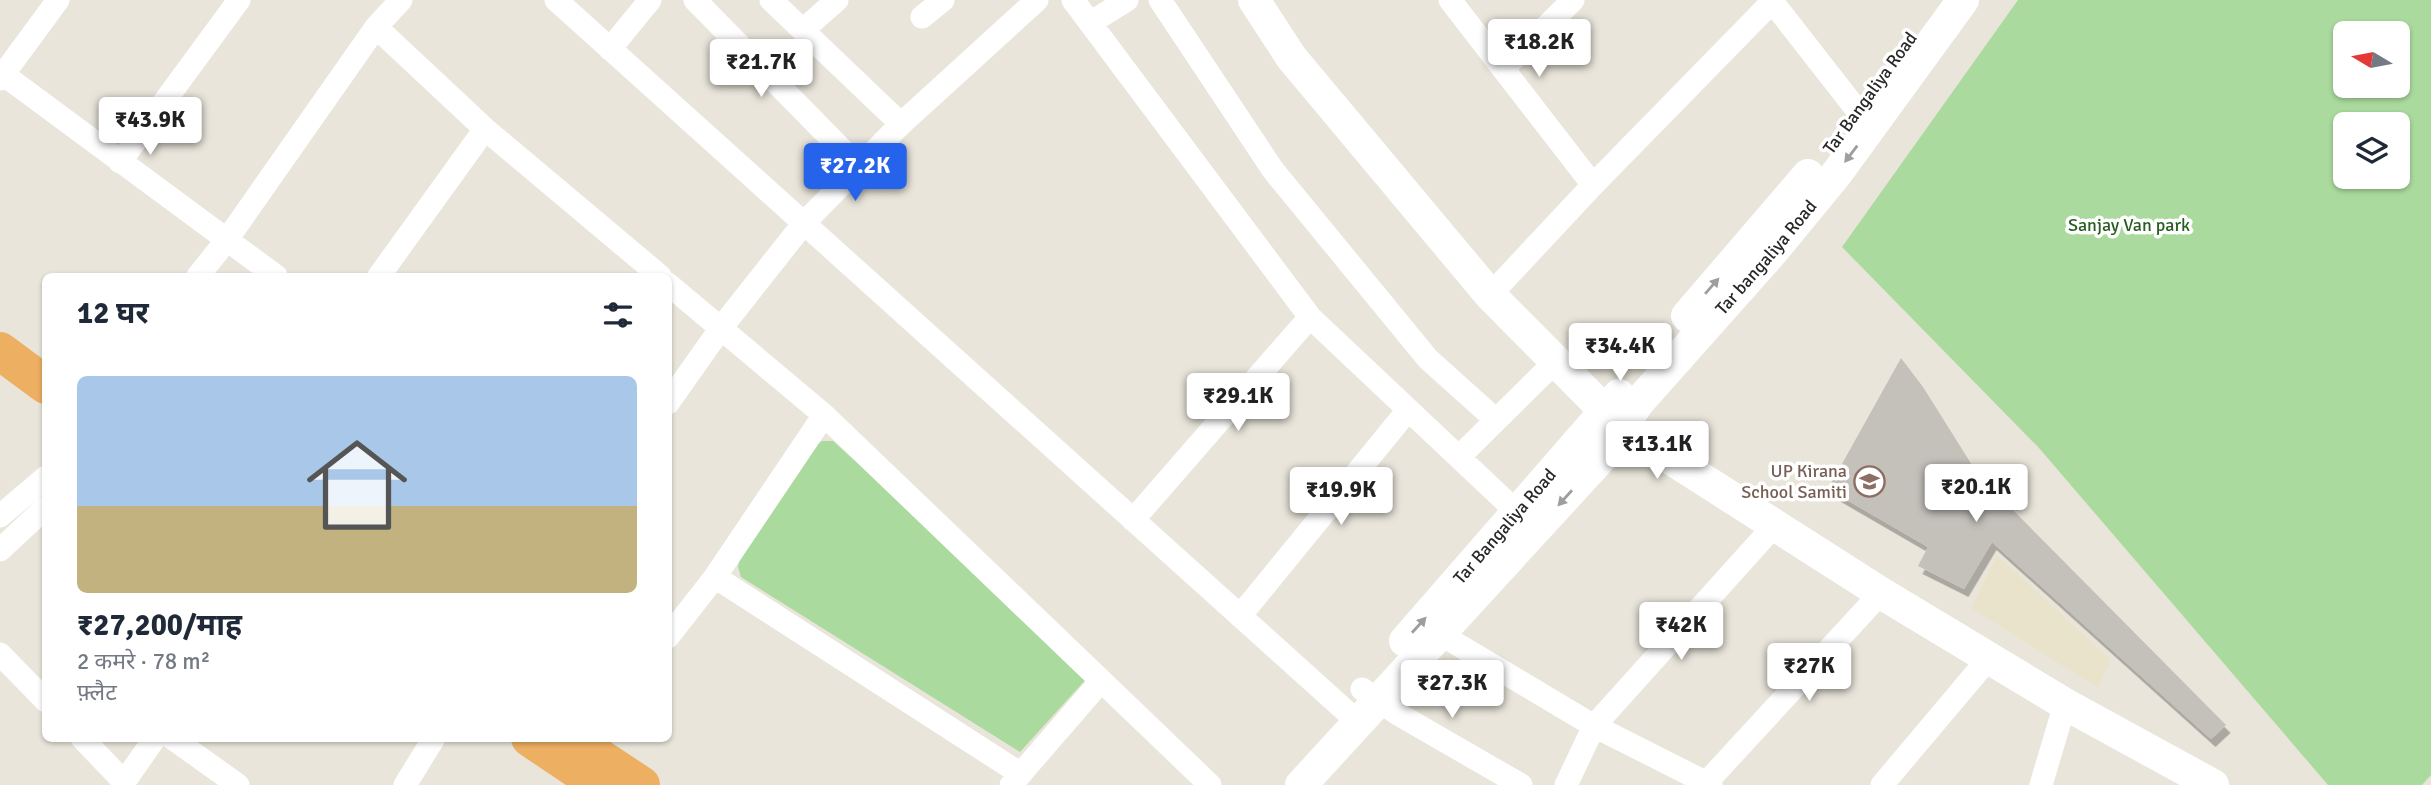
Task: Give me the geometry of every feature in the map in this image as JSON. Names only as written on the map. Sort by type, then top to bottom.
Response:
[{"type":"highway","points":[[0,331],[42,360]]},
{"type":"highway","points":[[0,351],[42,382]]},
{"type":"highway","points":[[536,742],[600,785]]},
{"type":"highway","points":[[583,742],[641,785]]},
{"type":"street","points":[[58,0],[1,75],[272,273]]},
{"type":"street","points":[[120,162],[239,0]]},
{"type":"street","points":[[200,273],[226,241],[376,27],[401,0]]},
{"type":"street","points":[[556,0],[1240,616],[1361,705],[1521,785]]},
{"type":"street","points":[[610,49],[650,0]]},
{"type":"street","points":[[695,0],[859,167]]},
{"type":"street","points":[[771,0],[901,124]]},
{"type":"street","points":[[803,30],[837,0]]},
{"type":"street","points":[[922,18],[943,0]]},
{"type":"street","points":[[672,397],[721,328],[804,223],[901,124],[1037,0]]},
{"type":"street","points":[[1073,0],[1310,317],[1518,513]]},
{"type":"street","points":[[1090,23],[1127,0]]},
{"type":"street","points":[[1160,0],[1272,170],[1428,359],[1496,421]]},
{"type":"street","points":[[1254,0],[1292,57],[1490,295],[1614,419],[1774,526],[1881,593],[2065,704],[2213,785]]},
{"type":"street","points":[[1450,0],[1593,185]]},
{"type":"street","points":[[1503,69],[1573,0]]},
{"type":"street","points":[[1490,295],[1771,1],[1864,119]]},
{"type":"street","name":"Tar bangaliya Road","points":[[1864,119],[1944,9]]},
{"type":"street","points":[[376,27],[485,129],[656,273]]},
{"type":"street","name":"Tar Bangaliya Road","points":[[1361,705],[1518,513],[1614,419],[1814,168],[1864,119]]},
{"type":"street","points":[[381,273],[485,129]]},
{"type":"street","points":[[672,287],[824,415],[1210,785]]},
{"type":"street","points":[[1133,520],[1310,317]]},
{"type":"street","points":[[1459,457],[1556,361]]},
{"type":"street","points":[[1240,616],[1408,410]]},
{"type":"street","points":[[672,632],[715,577],[824,415]]},
{"type":"street","name":"Tar bangaliya Road","points":[[1298,784],[1361,705],[1440,634],[1601,458],[1614,419]]},
{"type":"street","points":[[1,513],[42,480]]},
{"type":"street","points":[[0,550],[42,511]]},
{"type":"street","points":[[1566,785],[1594,726],[1774,526]]},
{"type":"street","points":[[715,577],[1016,779],[1101,681]]},
{"type":"street","points":[[1440,634],[1594,726],[1708,784],[1881,593]]},
{"type":"street","points":[[0,654],[42,697]]},
{"type":"street","points":[[1882,785],[1989,658]]},
{"type":"street","points":[[2041,785],[2065,704]]},
{"type":"street","points":[[86,742],[123,783],[152,742]]},
{"type":"street","points":[[178,742],[238,785]]},
{"type":"street","points":[[405,785],[432,742]]},
{"type":"shaded area","points":[[1997,555],[2111,660],[2098,688],[1971,608]]},
{"type":"green space","name":"Sanjay Van park","points":[[2018,0],[2431,0],[2431,775],[2422,785],[2328,785],[2039,448],[1842,247]]},
{"type":"green space","points":[[822,441],[833,441],[1088,677],[1020,752],[741,577],[738,567],[740,556],[815,446]]},
{"type":"building","points":[[1901,358],[1923,387],[1970,462],[1958,483],[2012,509],[2226,725],[2211,739],[1992,542],[1964,589],[1918,566],[1928,547],[1828,489]]},
{"type":"place","name":"UP Kirana School Samiti","points":[[1870,481]]}]
